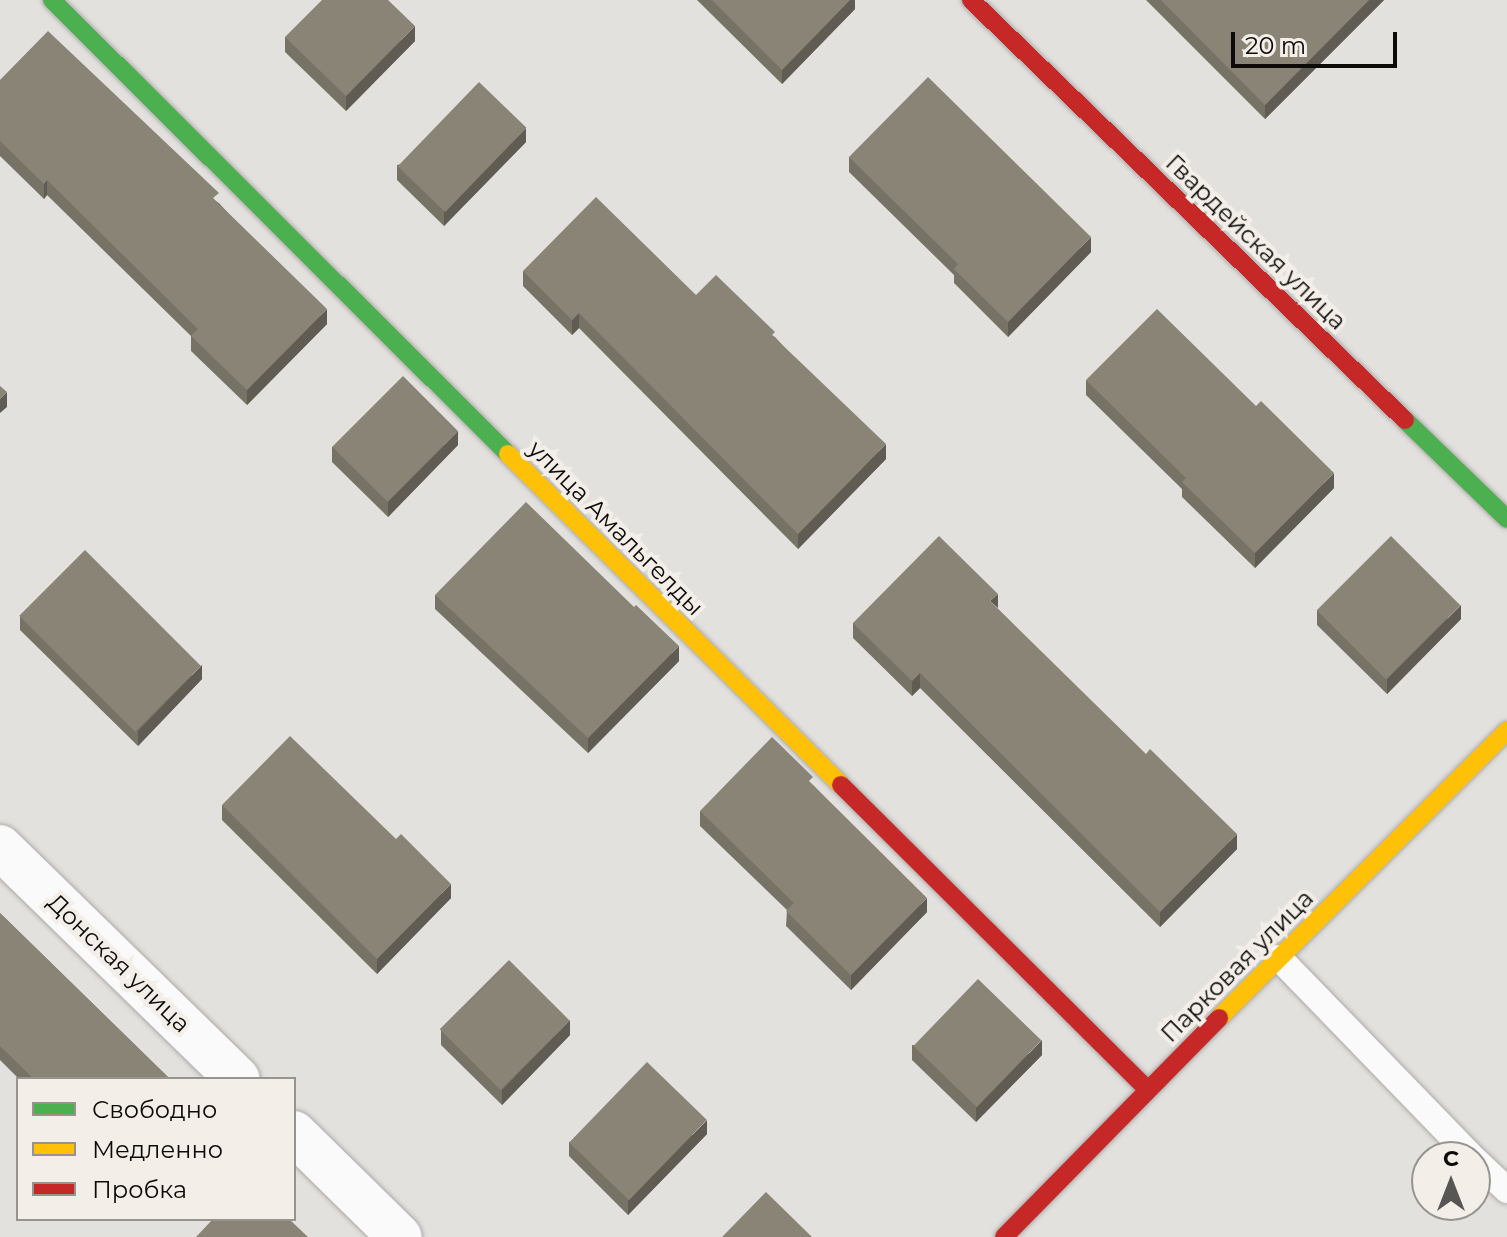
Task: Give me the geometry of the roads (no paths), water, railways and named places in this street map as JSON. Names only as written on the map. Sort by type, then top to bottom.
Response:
[{"type":"street","name":"улица Амальгелды","points":[[52,0],[1147,1089]]},
{"type":"street","name":"Гвардейская улица","points":[[971,0],[1507,519]]},
{"type":"street","name":"Парковая улица","points":[[1004,1237],[1147,1089],[1507,731]]},
{"type":"street","name":"Донская улица","points":[[0,847],[236,1077]]},
{"type":"street","points":[[296,1135],[400,1237]]},
{"type":"lane","points":[[1279,958],[1456,1141]]},
{"type":"lane","points":[[1491,1175],[1507,1190]]}]
